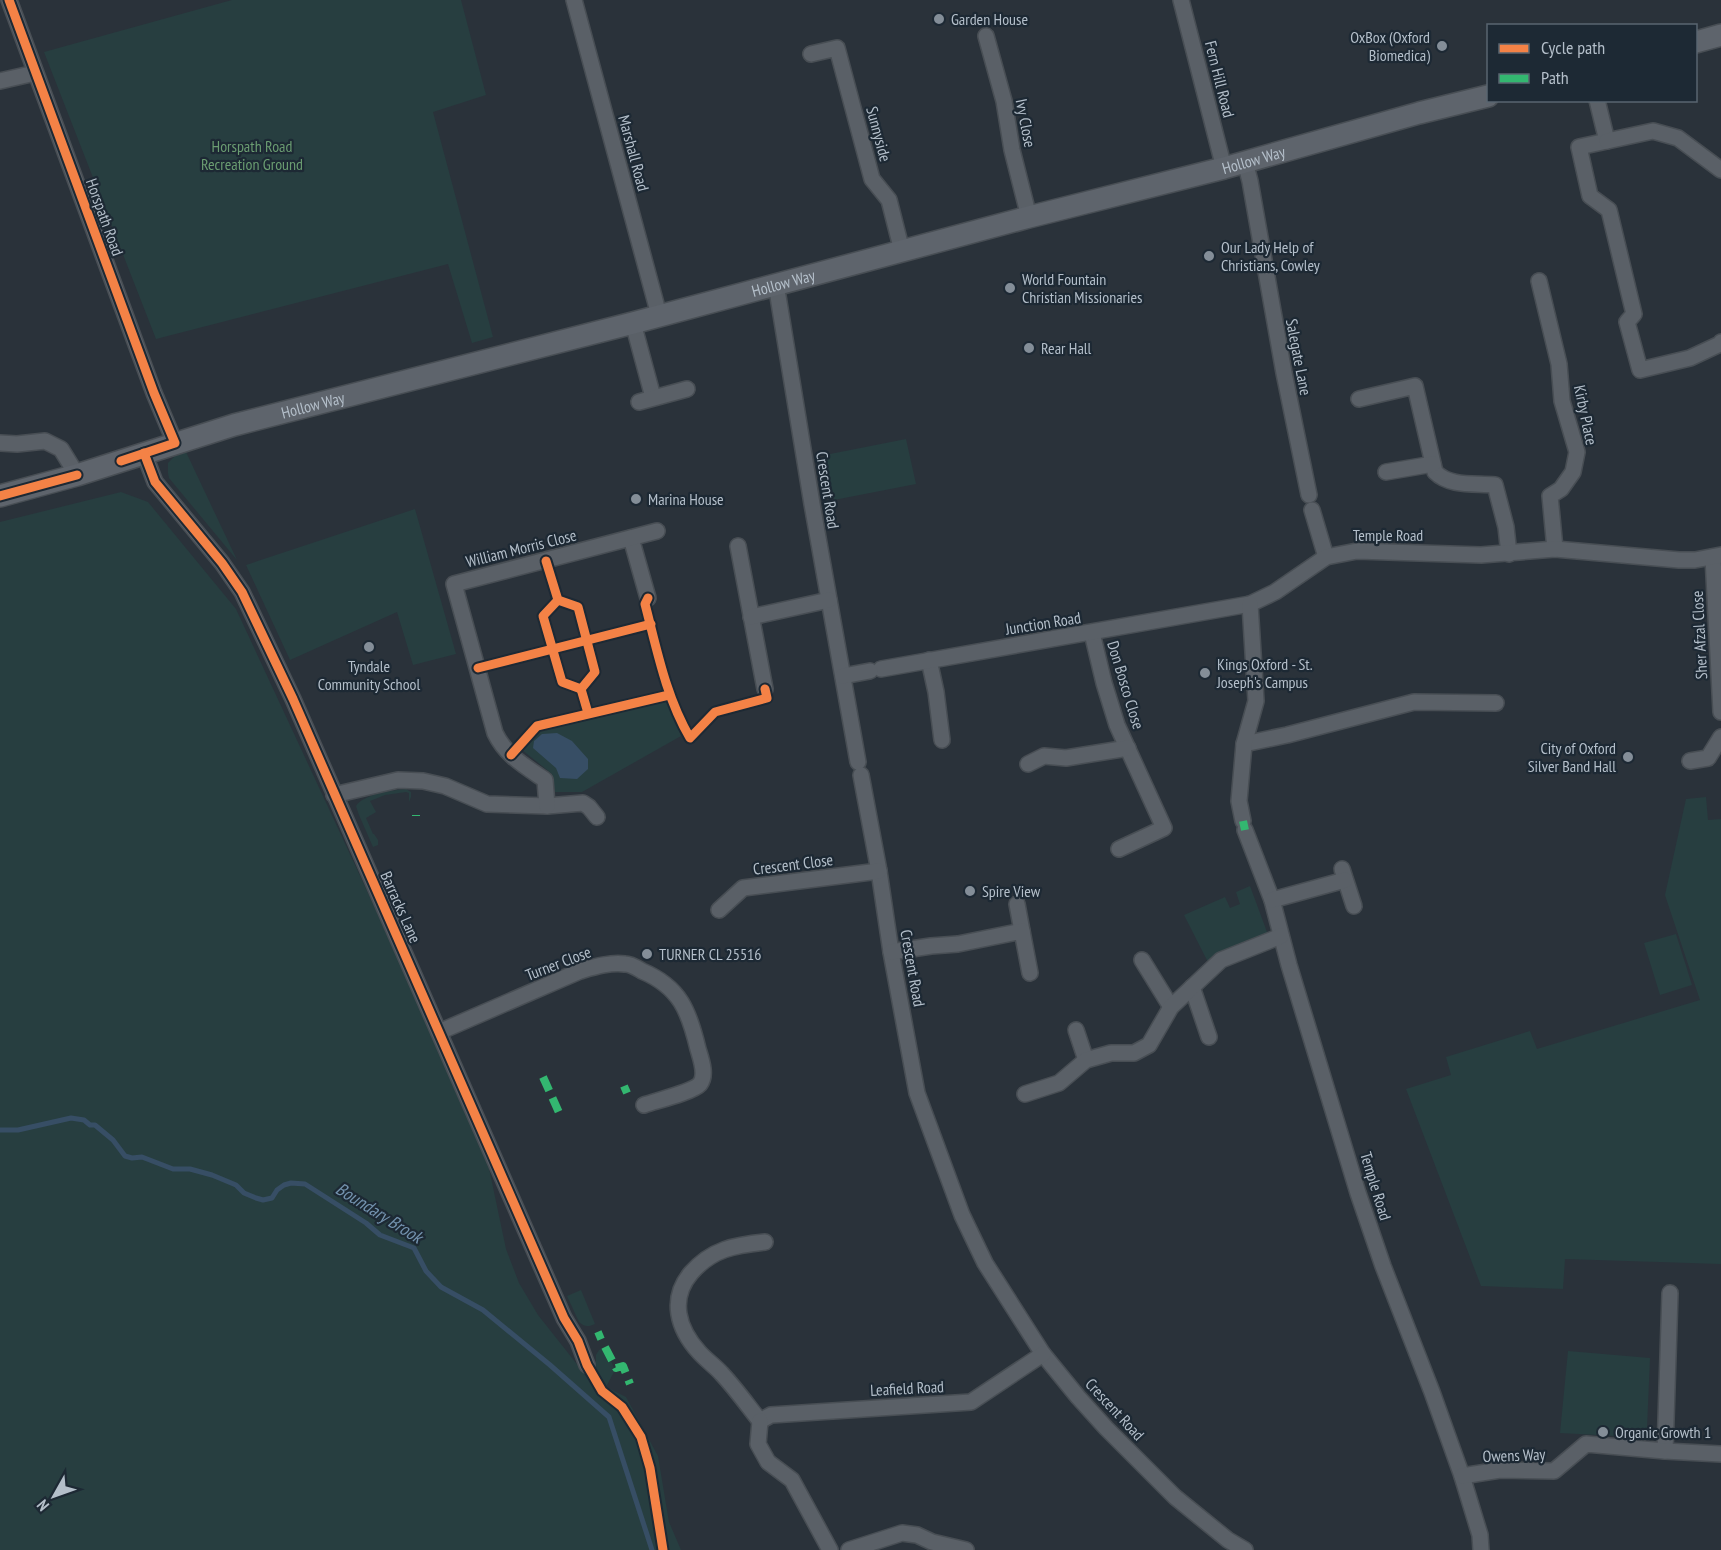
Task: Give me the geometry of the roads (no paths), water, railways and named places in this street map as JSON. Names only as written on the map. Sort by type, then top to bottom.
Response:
[{"type":"main road","points":[[1697,41],[1721,35]]},
{"type":"main road","name":"Hollow Way","points":[[0,496],[77,475],[234,425],[1224,168],[1487,96]]},
{"type":"street","name":"Horspath Road","points":[[9,0],[154,393],[175,443]]},
{"type":"street","name":"Marshall Road","points":[[574,0],[659,315]]},
{"type":"street","name":"Fern Hill Road","points":[[1181,0],[1224,168]]},
{"type":"street","name":"Ivy Close","points":[[986,36],[1004,101],[1012,150],[1029,217]]},
{"type":"street","name":"Sunnyside","points":[[811,54],[837,48],[872,178],[889,200],[903,251]]},
{"type":"street","points":[[0,81],[35,73]]},
{"type":"street","points":[[1597,102],[1607,141]]},
{"type":"street","points":[[1721,170],[1678,138],[1653,131],[1579,147],[1590,196],[1609,210],[1634,315],[1627,322],[1640,370],[1690,358],[1721,342]]},
{"type":"street","name":"Salegate Lane","points":[[1245,162],[1284,373],[1311,502],[1326,557]]},
{"type":"street","name":"Kirby Place","points":[[1539,281],[1559,364],[1562,401],[1577,452],[1573,472],[1561,489],[1550,496],[1555,549]]},
{"type":"street","name":"Crescent Road","points":[[776,284],[812,504],[917,1092],[944,1166],[985,1263],[1043,1354],[1106,1428],[1175,1497],[1228,1540],[1245,1550]]},
{"type":"street","points":[[633,323],[646,400],[687,389]]},
{"type":"street","points":[[1359,399],[1416,386],[1434,472],[1451,483],[1495,485],[1506,527],[1509,554]]},
{"type":"street","points":[[0,443],[45,441],[61,449],[77,475]]},
{"type":"street","name":"Barracks Lane","points":[[144,453],[155,482],[222,563],[242,592],[293,699],[564,1318],[578,1341],[587,1365]]},
{"type":"street","points":[[1386,472],[1433,464]]},
{"type":"street","name":"William Morris Close","points":[[547,806],[545,780],[511,755],[502,746],[495,733],[454,584],[657,531]]},
{"type":"street","points":[[632,538],[648,598]]},
{"type":"street","points":[[738,546],[765,689]]},
{"type":"street","name":"Temple Road","points":[[1481,1550],[1480,1535],[1462,1476],[1361,1204],[1272,900],[1244,825],[1239,801],[1244,744],[1256,701],[1250,604],[1275,592],[1326,557],[1357,551],[1481,555],[1555,549],[1679,560],[1717,556]]},
{"type":"street","name":"Sher Afzal Close","points":[[1717,556],[1721,712]]},
{"type":"street","points":[[752,617],[829,600]]},
{"type":"street","name":"Junction Road","points":[[843,676],[1250,604]]},
{"type":"street","name":"Don Bosco Close","points":[[1092,633],[1117,725],[1164,828],[1119,849]]},
{"type":"street","points":[[929,660],[942,740]]},
{"type":"street","points":[[1244,744],[1414,702],[1496,703]]},
{"type":"street","points":[[1690,761],[1708,758],[1721,737]]},
{"type":"street","name":"Don Bosco Close","points":[[1028,764],[1044,756],[1066,758],[1128,748]]},
{"type":"street","points":[[334,795],[398,780],[423,781],[445,786],[487,804],[547,806],[582,804],[590,807],[597,817]]},
{"type":"street","name":"Crescent Close","points":[[719,910],[743,888],[879,871]]},
{"type":"street","points":[[1272,900],[1343,874],[1354,906]]},
{"type":"street","points":[[1017,904],[1030,973]]},
{"type":"street","points":[[891,952],[958,944],[1022,931]]},
{"type":"street","points":[[1025,1094],[1059,1083],[1086,1060],[1111,1053],[1134,1053],[1149,1045],[1171,1007],[1221,960],[1281,936]]},
{"type":"street","points":[[1142,960],[1171,1007]]},
{"type":"street","name":"Turner Close","points":[[439,1032],[580,971],[602,965],[626,964],[654,976],[671,988],[686,1009],[702,1065],[703,1076],[700,1084],[693,1089],[644,1105]]},
{"type":"street","points":[[1192,987],[1209,1037]]},
{"type":"street","points":[[1077,1030],[1086,1060]]},
{"type":"street","points":[[765,1242],[742,1238],[715,1252],[699,1264],[685,1279],[678,1296],[680,1320],[688,1338],[722,1374],[760,1421],[758,1444],[768,1462],[792,1480],[830,1550]]},
{"type":"street","points":[[1665,1451],[1670,1293]]},
{"type":"street","name":"Leafield Road","points":[[760,1421],[771,1415],[971,1402],[1043,1354]]},
{"type":"street","name":"Owens Way","points":[[1462,1476],[1500,1470],[1554,1471],[1586,1444],[1721,1454]]},
{"type":"street","points":[[849,1550],[902,1533],[917,1535],[933,1546],[966,1550]]},
{"type":"water","points":[[557,733],[572,741],[588,759],[588,769],[577,779],[560,778],[556,768],[533,748],[534,741],[542,734]]},
{"type":"waterway","name":"Boundary Brook","points":[[0,1130],[18,1130],[71,1118],[84,1120],[90,1125],[95,1125],[113,1140],[125,1156],[142,1157],[173,1169],[190,1169],[212,1175],[236,1185],[244,1193],[256,1198],[263,1200],[272,1198],[284,1185],[305,1184],[366,1223],[380,1235],[414,1248],[426,1271],[441,1287],[483,1310],[609,1417],[652,1550]]},
{"type":"place","name":"Garden House","points":[[939,19]]},
{"type":"place","name":"OxBox (Oxford Biomedica)","points":[[1442,46]]},
{"type":"place","name":"Our Lady Help of Christians, Cowley","points":[[1209,256]]},
{"type":"place","name":"World Fountain Christian Missionaries","points":[[1010,288]]},
{"type":"place","name":"Rear Hall","points":[[1029,348]]},
{"type":"place","name":"Marina House","points":[[636,499]]},
{"type":"place","name":"Tyndale Community School","points":[[369,647]]},
{"type":"place","name":"Kings Oxford - St. Joseph's Campus","points":[[1205,673]]},
{"type":"place","name":"City of Oxford Silver Band Hall","points":[[1628,757]]},
{"type":"place","name":"Spire View","points":[[970,891]]},
{"type":"place","name":"TURNER CL 25516","points":[[647,954]]},
{"type":"place","name":"Organic Growth 1","points":[[1603,1432]]},
{"type":"park label","name":"Horspath Road Recreation Ground","points":[[252,155]]}]
